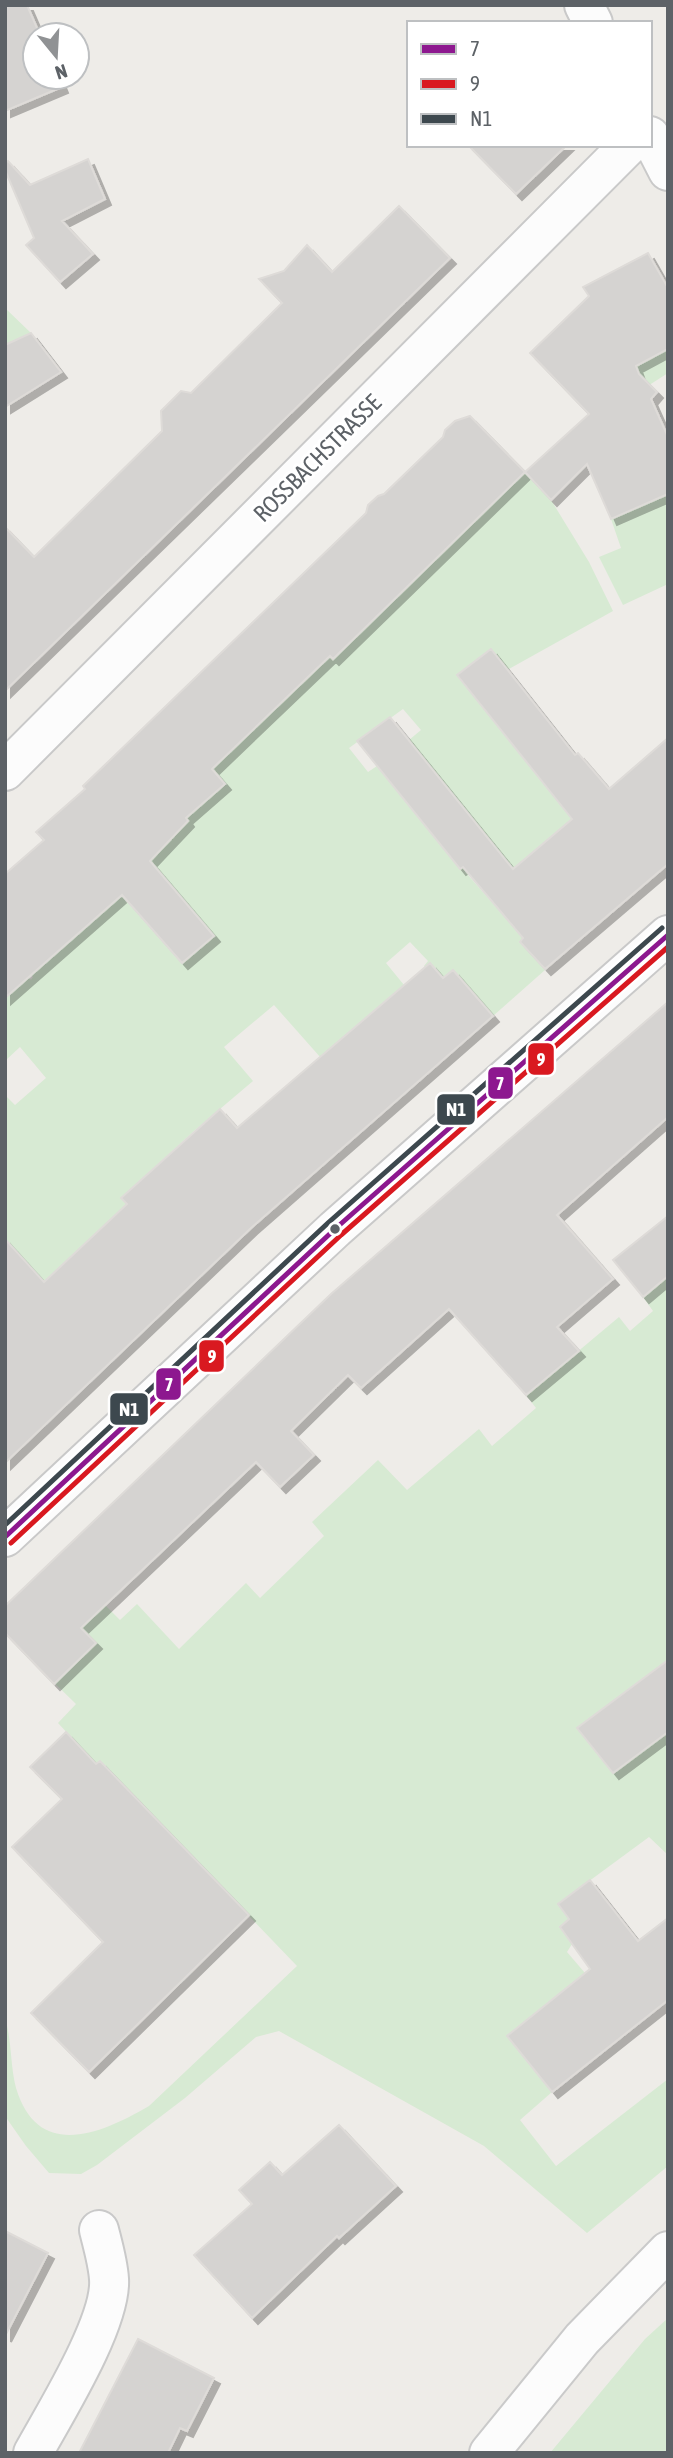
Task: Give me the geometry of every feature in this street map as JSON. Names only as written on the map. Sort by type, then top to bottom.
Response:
[{"type":"street","points":[[584,5],[592,21]]},
{"type":"street","points":[[652,140],[668,171]]},
{"type":"street","name":"ROSSBACHSTRASSE","points":[[5,771],[627,147]]},
{"type":"street","points":[[5,1536],[335,1228],[668,936]]},
{"type":"street","points":[[33,2453],[92,2343],[106,2305],[109,2280],[99,2230]]},
{"type":"street","points":[[489,2453],[582,2339],[668,2251]]},
{"type":"green space","points":[[5,308],[31,333],[5,345]]},
{"type":"green space","points":[[668,349],[668,373],[629,398],[626,371]]},
{"type":"green space","points":[[525,472],[551,500],[589,562],[613,611],[507,670],[573,819],[502,879],[479,865],[468,875],[523,938],[520,942],[545,970],[493,1016],[453,970],[438,983],[424,966],[428,961],[410,942],[386,963],[404,985],[321,1058],[274,1005],[224,1047],[253,1081],[121,1198],[137,1215],[82,1282],[5,1288],[30,1266],[5,1239],[5,1095],[15,1105],[46,1078],[20,1047],[5,1061],[5,998],[15,989],[22,970],[31,980],[33,977],[25,968],[45,963],[149,871],[182,963],[213,936],[145,855],[186,823],[188,820],[180,811],[212,769],[329,655],[333,659]],"holes":[[[403,709],[421,730],[409,740],[492,843],[461,868],[377,766],[368,772],[349,748]]]},
{"type":"green space","points":[[668,494],[668,584],[623,605],[599,557],[621,548],[611,519]]},
{"type":"green space","points":[[668,1276],[668,1660],[578,1728],[613,1773],[668,1732],[668,1855],[649,1837],[558,1904],[569,1919],[560,1927],[572,1944],[567,1952],[585,1973],[507,2036],[552,2092],[520,2120],[556,2166],[668,2079],[668,2166],[587,2233],[484,2146],[279,2031],[256,2037],[185,2098],[97,2165],[81,2174],[49,2173],[5,2116],[5,2018],[16,2088],[26,2111],[39,2126],[55,2133],[73,2135],[92,2132],[149,2106],[297,1966],[100,1761],[96,1764],[58,1723],[76,1704],[39,1668],[71,1667],[96,1643],[81,1628],[105,1605],[120,1620],[137,1604],[179,1649],[246,1583],[260,1598],[324,1536],[312,1522],[378,1460],[407,1490],[479,1429],[492,1446],[536,1408],[526,1395],[619,1317],[630,1331],[653,1311],[643,1297]]},
{"type":"green space","points":[[668,2318],[668,2453],[550,2453],[645,2339]]},
{"type":"building","points":[[5,5],[27,5],[34,21],[21,21],[21,91],[52,91],[5,111]]},
{"type":"building","points":[[470,147],[565,147],[516,194]]},
{"type":"building","points":[[88,159],[105,199],[62,221],[93,254],[60,282],[26,245],[34,238],[5,170],[5,163],[8,161],[30,185]]},
{"type":"building","points":[[399,206],[450,258],[5,691],[5,527],[34,557],[162,431],[161,411],[181,391],[191,393],[282,303],[259,279],[284,271],[307,245],[332,272]]},
{"type":"building","points":[[648,253],[668,288],[668,349],[636,366],[639,374],[657,392],[651,399],[668,437],[668,494],[611,519],[587,464],[551,500],[525,472],[589,414],[530,353],[589,296],[583,287]]},
{"type":"building","points":[[31,333],[61,372],[5,407],[5,345]]},
{"type":"building","points":[[470,416],[525,472],[333,659],[330,656],[212,769],[225,784],[186,818],[188,821],[150,861],[214,936],[182,963],[122,895],[5,998],[5,874],[44,840],[36,832],[85,789],[83,786],[366,513],[368,505],[384,494],[443,437],[445,430],[455,421]]},
{"type":"building","points":[[491,649],[575,755],[578,753],[609,789],[668,738],[668,864],[545,969],[520,942],[523,938],[463,867],[460,869],[357,741],[390,717],[513,869],[572,819],[457,675]]},
{"type":"building","points":[[430,963],[443,978],[453,970],[493,1016],[251,1228],[5,1463],[5,1239],[44,1282],[127,1204],[121,1198],[220,1109],[237,1128]]},
{"type":"building","points":[[668,1002],[668,1117],[557,1215],[613,1279],[557,1327],[579,1351],[526,1395],[449,1309],[361,1388],[348,1375],[291,1431],[314,1455],[280,1487],[256,1462],[81,1628],[96,1643],[54,1684],[5,1633],[5,1606],[331,1294]]},
{"type":"building","points":[[668,1216],[668,1276],[643,1297],[613,1260]]},
{"type":"building","points":[[668,1660],[668,1732],[613,1773],[577,1728]]},
{"type":"building","points":[[66,1732],[96,1764],[100,1761],[249,1915],[89,2072],[31,2013],[103,1942],[12,1847],[62,1799],[30,1767]]},
{"type":"building","points":[[590,1880],[638,1941],[668,1918],[668,2000],[552,2092],[507,2036],[590,1969],[560,1927],[569,1919],[558,1904]]},
{"type":"building","points":[[339,2125],[396,2186],[339,2238],[337,2236],[252,2318],[194,2255],[252,2204],[239,2190],[270,2162],[282,2175]]},
{"type":"building","points":[[5,2231],[48,2253],[5,2336]]},
{"type":"building","points":[[138,2339],[214,2378],[187,2431],[180,2428],[168,2453],[79,2453]]},
{"type":"transit line","name":"N1","points":[[5,1525],[329,1222],[662,928]]},
{"type":"transit line","name":"7","points":[[5,1537],[335,1229],[668,935]]},
{"type":"transit line","name":"9","points":[[11,1543],[341,1235],[668,947]]}]
